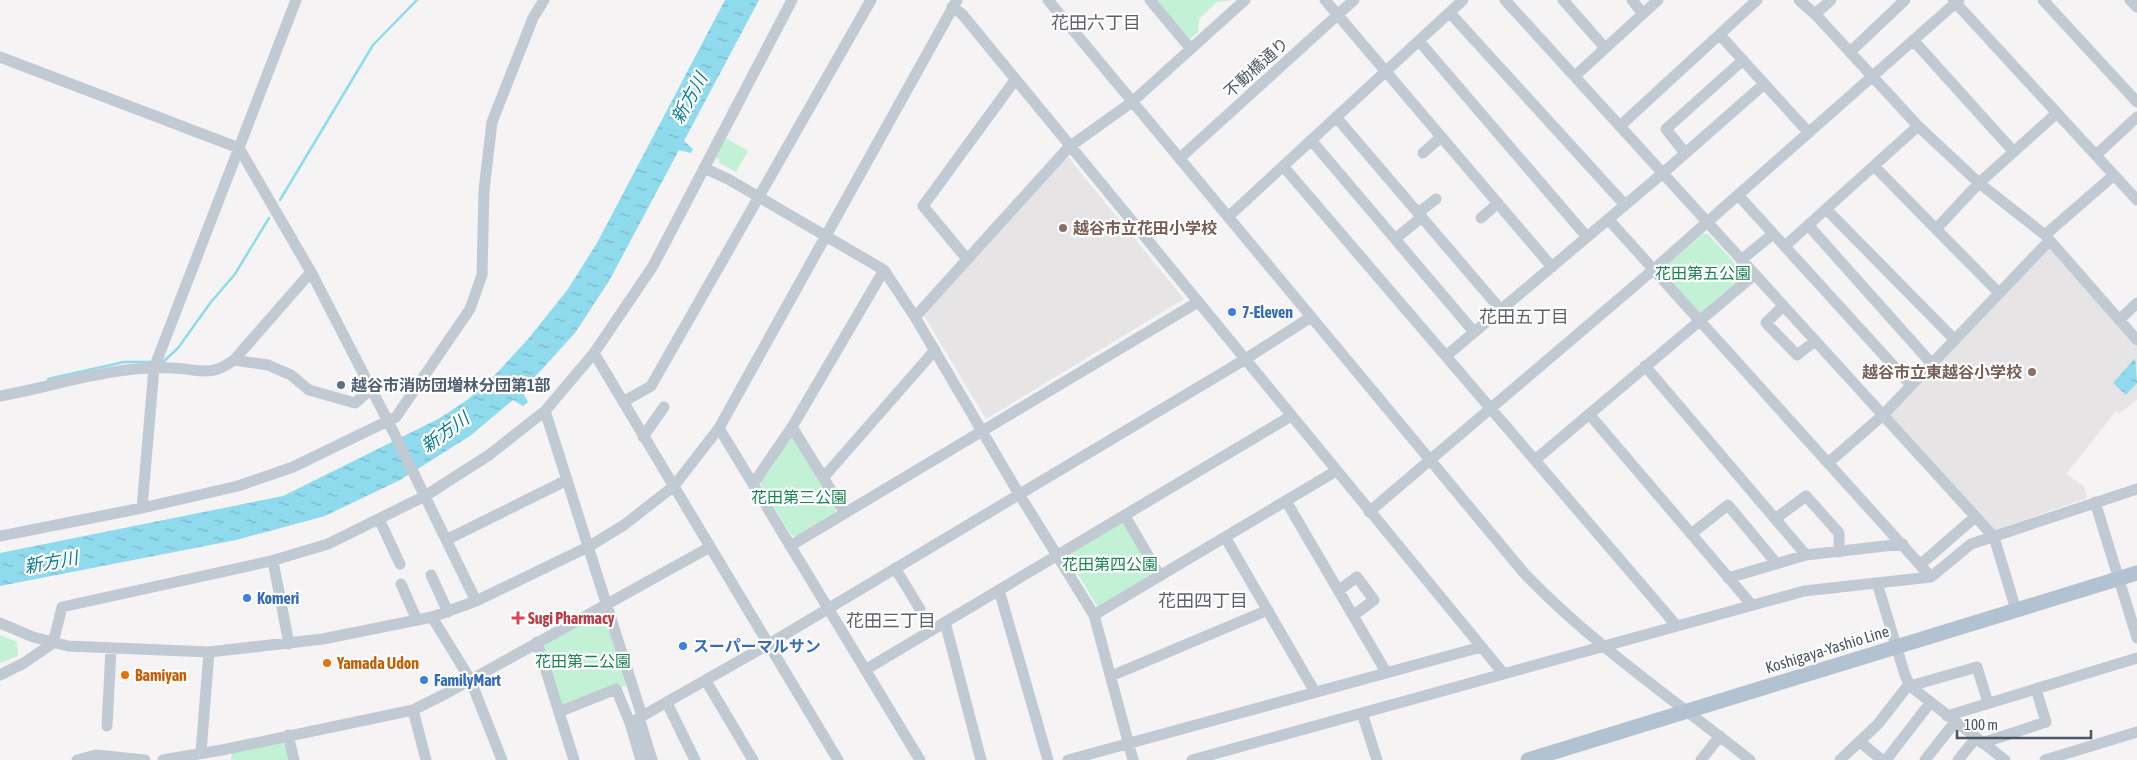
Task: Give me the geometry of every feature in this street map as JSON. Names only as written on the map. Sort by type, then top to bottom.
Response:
[{"type":"main road","name":"Koshigaya-Yashio Line","points":[[1533,759],[2137,573]]},
{"type":"street","points":[[142,508],[154,368],[296,0]]},
{"type":"street","points":[[0,536],[142,508],[238,486],[293,467],[396,417],[470,309],[478,293],[482,276],[484,190],[492,122],[533,18],[544,0]]},
{"type":"street","points":[[0,675],[24,663],[53,644],[62,607],[274,561],[328,544],[424,496],[489,455],[545,411],[594,353],[653,266],[792,0]]},
{"type":"street","points":[[623,402],[651,386],[871,0]]},
{"type":"street","points":[[1048,0],[1429,461],[1524,573],[1561,610],[1603,646],[1750,760]]},
{"type":"street","points":[[1150,0],[1191,49]]},
{"type":"street","points":[[915,317],[1070,147],[1132,102],[1245,0]]},
{"type":"street","points":[[1325,0],[1552,267]]},
{"type":"street","name":"不動橋通り","points":[[1180,158],[1354,0]]},
{"type":"street","points":[[1228,217],[1464,0]]},
{"type":"street","points":[[1505,0],[1663,173],[1706,223],[1994,537],[2016,610]]},
{"type":"street","points":[[1563,0],[1605,48]]},
{"type":"street","points":[[1632,0],[1643,14]]},
{"type":"street","points":[[1575,76],[1658,0]]},
{"type":"street","points":[[1620,126],[1757,0]]},
{"type":"street","points":[[1799,0],[1815,14],[1918,126],[1979,183],[2046,238],[2137,340]]},
{"type":"street","points":[[1815,14],[1832,0]]},
{"type":"street","points":[[1850,52],[1906,0]]},
{"type":"street","points":[[2043,0],[2137,102]]},
{"type":"street","points":[[2130,0],[2137,8]]},
{"type":"street","points":[[1369,512],[1653,270],[1956,1],[2137,200]]},
{"type":"street","points":[[0,624],[53,644],[111,649],[209,652],[289,644],[432,617],[448,612],[476,601],[588,547],[638,515],[674,486],[719,428],[954,4],[1244,360],[1503,673]]},
{"type":"street","points":[[1450,12],[1625,205]]},
{"type":"street","points":[[1720,35],[1808,133]]},
{"type":"street","points":[[1914,40],[2014,152]]},
{"type":"street","points":[[1419,41],[1587,237]]},
{"type":"street","points":[[0,57],[239,148],[311,272],[372,389],[476,601]]},
{"type":"street","points":[[1685,153],[1666,129],[1742,61]]},
{"type":"street","points":[[967,259],[924,206],[1015,80]]},
{"type":"street","points":[[1446,356],[1663,173],[1763,85]]},
{"type":"street","points":[[1936,229],[1979,183],[2057,113]]},
{"type":"street","points":[[1336,117],[1501,310]]},
{"type":"street","points":[[2096,155],[2137,117]]},
{"type":"street","points":[[1785,246],[1918,126]]},
{"type":"street","points":[[1423,153],[1441,137]]},
{"type":"street","points":[[1311,140],[1474,332]]},
{"type":"street","points":[[1283,166],[1676,625]]},
{"type":"street","points":[[1874,166],[1999,293]]},
{"type":"street","points":[[704,168],[728,179],[884,270],[915,317],[1019,494],[1094,615],[1133,760]]},
{"type":"street","points":[[1828,463],[1882,415],[1999,293],[2046,238],[2114,175]]},
{"type":"street","points":[[1738,195],[1910,385]]},
{"type":"street","points":[[1395,240],[1436,198]]},
{"type":"street","points":[[1480,218],[1498,203]]},
{"type":"street","points":[[1826,209],[1955,340]]},
{"type":"street","points":[[1608,219],[1698,322],[1903,544],[1931,577]]},
{"type":"street","points":[[1808,225],[1932,364]]},
{"type":"street","points":[[1741,260],[1773,234]]},
{"type":"street","points":[[753,484],[792,426],[884,270]]},
{"type":"street","points":[[0,396],[106,372],[154,368],[210,372],[221,369],[234,360],[311,272]]},
{"type":"street","points":[[1535,460],[1754,275]]},
{"type":"street","points":[[790,546],[1198,302]]},
{"type":"street","points":[[2119,320],[2137,303]]},
{"type":"street","points":[[1783,306],[1766,323],[1797,355],[1815,341]]},
{"type":"street","points":[[637,719],[769,644],[1244,360],[1311,317]]},
{"type":"street","points":[[823,478],[935,350]]},
{"type":"street","points":[[594,353],[838,760]]},
{"type":"street","points":[[234,360],[268,364],[291,374],[309,390],[355,403],[372,389]]},
{"type":"street","points":[[1645,366],[1806,555]]},
{"type":"street","points":[[643,437],[664,407]]},
{"type":"street","points":[[545,411],[606,604],[637,719],[652,760]]},
{"type":"street","points":[[1589,414],[1751,604]]},
{"type":"street","points":[[865,670],[1290,416]]},
{"type":"street","points":[[792,426],[845,513]]},
{"type":"street","points":[[719,428],[920,760]]},
{"type":"street","points":[[1094,615],[1336,471]]},
{"type":"street","points":[[446,540],[567,480]]},
{"type":"street","points":[[1192,760],[1751,604],[1804,591],[1931,577],[1971,544],[2137,489]]},
{"type":"street","points":[[1775,519],[1806,496],[1839,533],[1839,552]]},
{"type":"street","points":[[1286,501],[1386,672]]},
{"type":"street","points":[[2095,502],[2137,638]]},
{"type":"street","points":[[1691,534],[1728,505],[1777,564]]},
{"type":"street","points":[[1124,516],[1160,576]]},
{"type":"street","points":[[1921,564],[1975,517]]},
{"type":"street","points":[[379,519],[400,564]]},
{"type":"street","points":[[1225,537],[1315,692]]},
{"type":"street","points":[[1728,578],[1806,555],[1903,544]]},
{"type":"street","points":[[163,760],[202,752],[223,755],[288,735],[412,710],[447,693],[710,547]]},
{"type":"street","points":[[274,561],[289,644]]},
{"type":"street","points":[[895,568],[920,609]]},
{"type":"street","points":[[431,575],[448,612]]},
{"type":"street","points":[[1339,590],[1357,577],[1374,600],[1354,615]]},
{"type":"street","points":[[1877,583],[1910,686],[2005,760]]},
{"type":"street","points":[[401,584],[417,620]]},
{"type":"street","points":[[999,590],[1048,760]]},
{"type":"street","points":[[1111,676],[1268,610]]},
{"type":"street","points":[[432,617],[470,679],[502,760]]},
{"type":"street","points":[[945,622],[982,760]]},
{"type":"street","points":[[537,642],[574,760]]},
{"type":"street","points":[[1068,760],[1481,646]]},
{"type":"street","points":[[107,726],[111,649]]},
{"type":"street","points":[[202,752],[209,652]]},
{"type":"street","points":[[1925,760],[1951,719],[1988,703],[2137,658]]},
{"type":"street","points":[[1840,760],[1878,724],[1906,688],[1910,686],[1977,667],[1988,703]]},
{"type":"street","points":[[706,681],[753,760]]},
{"type":"street","points":[[559,712],[616,689],[637,719],[641,760]]},
{"type":"street","points":[[1958,760],[1979,740],[2046,722],[2036,689]]},
{"type":"street","points":[[666,703],[695,760]]},
{"type":"street","points":[[1886,760],[1930,703]]},
{"type":"street","points":[[412,710],[426,760]]},
{"type":"street","points":[[1362,712],[1377,760]]},
{"type":"street","points":[[2045,760],[2137,732]]},
{"type":"street","points":[[288,735],[294,760]]},
{"type":"street","points":[[1701,760],[1720,736]]},
{"type":"street","points":[[1860,742],[1882,760]]},
{"type":"street","points":[[76,760],[96,755],[145,760]]},
{"type":"shaded area","name":"越谷市立花田小学校","points":[[1067,156],[1184,299],[986,419],[923,314]]},
{"type":"shaded area","name":"越谷市立東越谷小学校","points":[[2048,246],[2137,346],[2137,399],[2119,414],[2116,411],[2066,474],[2084,486],[2087,498],[1992,531],[1886,415]]},
{"type":"green space","points":[[1157,0],[1234,0],[1217,2],[1199,19],[1198,32],[1190,39]]},
{"type":"green space","points":[[724,137],[748,151],[736,172],[718,162],[720,160],[713,156]]},
{"type":"green space","name":"花田第五公園","points":[[1703,234],[1708,234],[1743,272],[1743,277],[1702,313],[1697,313],[1663,275],[1662,269]]},
{"type":"green space","name":"花田第三公園","points":[[789,437],[793,437],[836,509],[835,514],[797,537],[791,535],[761,486],[761,481]]},
{"type":"green space","name":"花田第四公園","points":[[1119,523],[1124,524],[1152,571],[1150,576],[1098,608],[1066,554]]},
{"type":"green space","name":"花田第二公園","points":[[606,604],[632,683],[559,712],[537,642]]},
{"type":"green space","points":[[0,635],[17,642],[18,656],[0,663]]},
{"type":"green space","points":[[281,741],[285,745],[289,760],[231,760],[232,752]]},
{"type":"water","name":"新方川","points":[[725,0],[759,0],[684,141],[693,149],[691,153],[679,150],[609,281],[575,333],[522,391],[528,402],[523,406],[513,400],[470,436],[400,480],[325,516],[236,540],[0,586],[0,553],[283,496],[440,418],[467,400],[494,376],[529,338],[568,289],[597,243]]},
{"type":"water","points":[[2135,358],[2137,383],[2126,395],[2113,383]]},
{"type":"waterway","points":[[280,200],[373,45],[417,0]]},
{"type":"waterway","points":[[163,362],[178,348],[211,302],[235,274],[269,218]]},
{"type":"waterway","points":[[48,379],[124,362],[151,362]]},
{"type":"place","name":"越谷市立花田小学校","points":[[1063,228]]},
{"type":"place","name":"7-Eleven","points":[[1232,312]]},
{"type":"place","name":"越谷市立東越谷小学校","points":[[2032,372]]},
{"type":"place","name":"越谷市消防団増林分団第1部","points":[[341,385]]},
{"type":"place","name":"Komeri","points":[[247,598]]},
{"type":"place","name":"Sugi Pharmacy","points":[[518,618]]},
{"type":"place","name":"スーパーマルサン","points":[[683,646]]},
{"type":"place","name":"Yamada Udon","points":[[327,663]]},
{"type":"place","name":"Bamiyan","points":[[125,675]]},
{"type":"place","name":"FamilyMart","points":[[424,680]]},
{"type":"district","name":"花田六丁目","points":[[1096,22]]},
{"type":"district","name":"花田五丁目","points":[[1524,316]]},
{"type":"district","name":"花田四丁目","points":[[1203,600]]},
{"type":"district","name":"花田三丁目","points":[[891,620]]}]
